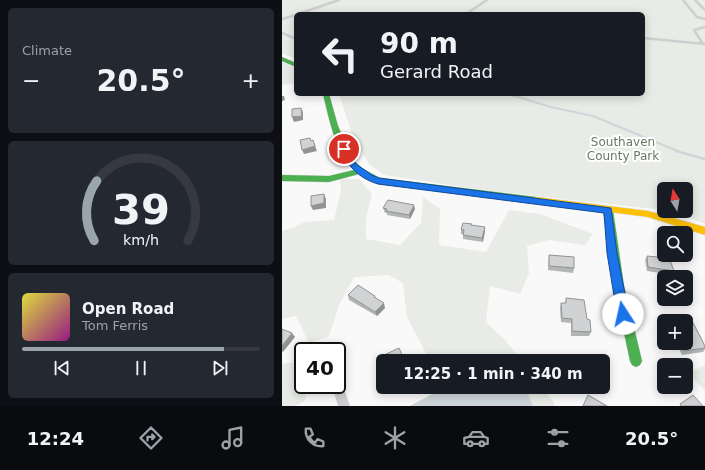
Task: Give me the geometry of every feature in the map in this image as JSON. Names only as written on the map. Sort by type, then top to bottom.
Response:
[{"type":"street","points":[[282,59],[294,64]]},
{"type":"street","points":[[326,96],[334,126],[349,161],[360,171],[378,181],[390,184],[660,216],[705,231]]},
{"type":"street","points":[[282,178],[329,179],[360,171]]},
{"type":"street","points":[[608,210],[612,253],[623,314],[636,361]]},
{"type":"street","points":[[340,394],[344,406]]},
{"type":"lane","points":[[303,12],[340,0]]},
{"type":"lane","points":[[469,12],[487,0]]},
{"type":"lane","points":[[683,0],[697,17],[705,19]]},
{"type":"lane","points":[[696,0],[705,10]]},
{"type":"lane","points":[[282,19],[294,15]]},
{"type":"lane","points":[[704,44],[694,30],[705,27]]},
{"type":"lane","points":[[282,33],[294,38]]},
{"type":"lane","points":[[645,38],[704,44]]},
{"type":"green space","name":"Southaven County Park","points":[[282,0],[705,0],[705,224],[689,218],[693,218],[693,182],[657,182],[657,209],[475,189],[384,175],[369,164],[353,137],[340,96],[645,96],[645,12],[294,12],[294,58],[282,53]]},
{"type":"green space","points":[[282,62],[294,67],[294,83],[282,85]]},
{"type":"green space","points":[[340,179],[359,179],[372,194],[366,219],[366,239],[400,245],[421,223],[423,197],[440,209],[439,245],[486,252],[509,210],[540,214],[593,234],[585,245],[549,240],[527,246],[529,273],[520,294],[490,286],[486,322],[505,340],[516,354],[426,354],[407,317],[403,283],[389,275],[354,277],[339,305],[329,336],[309,342],[296,316],[282,319],[282,231],[305,222],[334,220],[341,191]]},
{"type":"green space","points":[[294,362],[294,394],[305,394],[305,401],[295,406],[282,406],[282,364]]},
{"type":"green space","points":[[705,366],[705,390],[693,379],[693,370]]},
{"type":"green space","points":[[519,394],[548,394],[555,406],[525,406]]},
{"type":"shaded area","points":[[432,394],[528,394],[533,406],[410,406]]},
{"type":"building","points":[[301,108],[302,116],[292,117],[292,109]]},
{"type":"building","points":[[310,138],[311,141],[313,140],[315,146],[302,150],[300,140]]},
{"type":"building","points":[[324,194],[324,203],[311,206],[311,196]]},
{"type":"building","points":[[388,200],[414,205],[409,215],[386,211],[387,209],[383,208]]},
{"type":"building","points":[[463,223],[485,227],[482,238],[463,235],[464,230],[461,229]]},
{"type":"building","points":[[549,255],[574,257],[574,268],[549,266]]},
{"type":"building","points":[[647,256],[657,257],[657,262],[671,262],[674,270],[668,270],[648,267]]},
{"type":"building","points":[[358,285],[384,303],[375,312],[348,295]]},
{"type":"building","points":[[566,298],[584,300],[587,319],[590,320],[591,332],[572,331],[572,319],[562,318],[561,303],[566,303]]},
{"type":"building","points":[[693,323],[705,346],[705,348],[693,350]]},
{"type":"building","points":[[282,329],[292,333],[282,346]]},
{"type":"building","points":[[399,348],[402,354],[386,354]]},
{"type":"building","points":[[588,395],[607,406],[583,406]]},
{"type":"building","points":[[693,395],[703,406],[681,406],[680,404]]},
{"type":"waterway","points":[[515,96],[551,107],[593,116],[680,152]]},
{"type":"waterway","points":[[676,151],[705,159]]},
{"type":"traffic: fast","points":[[282,59],[294,64]]},
{"type":"traffic: fast","points":[[326,96],[334,126],[349,161],[360,171],[378,181],[536,200]]},
{"type":"traffic: fast","points":[[282,178],[329,179],[360,171]]},
{"type":"traffic: fast","points":[[608,210],[619,286],[636,361]]},
{"type":"traffic: slow","points":[[536,200],[648,214],[705,231]]},
{"type":"route","points":[[344,149],[353,166],[368,177],[390,184],[608,210],[612,253],[623,314]]}]
